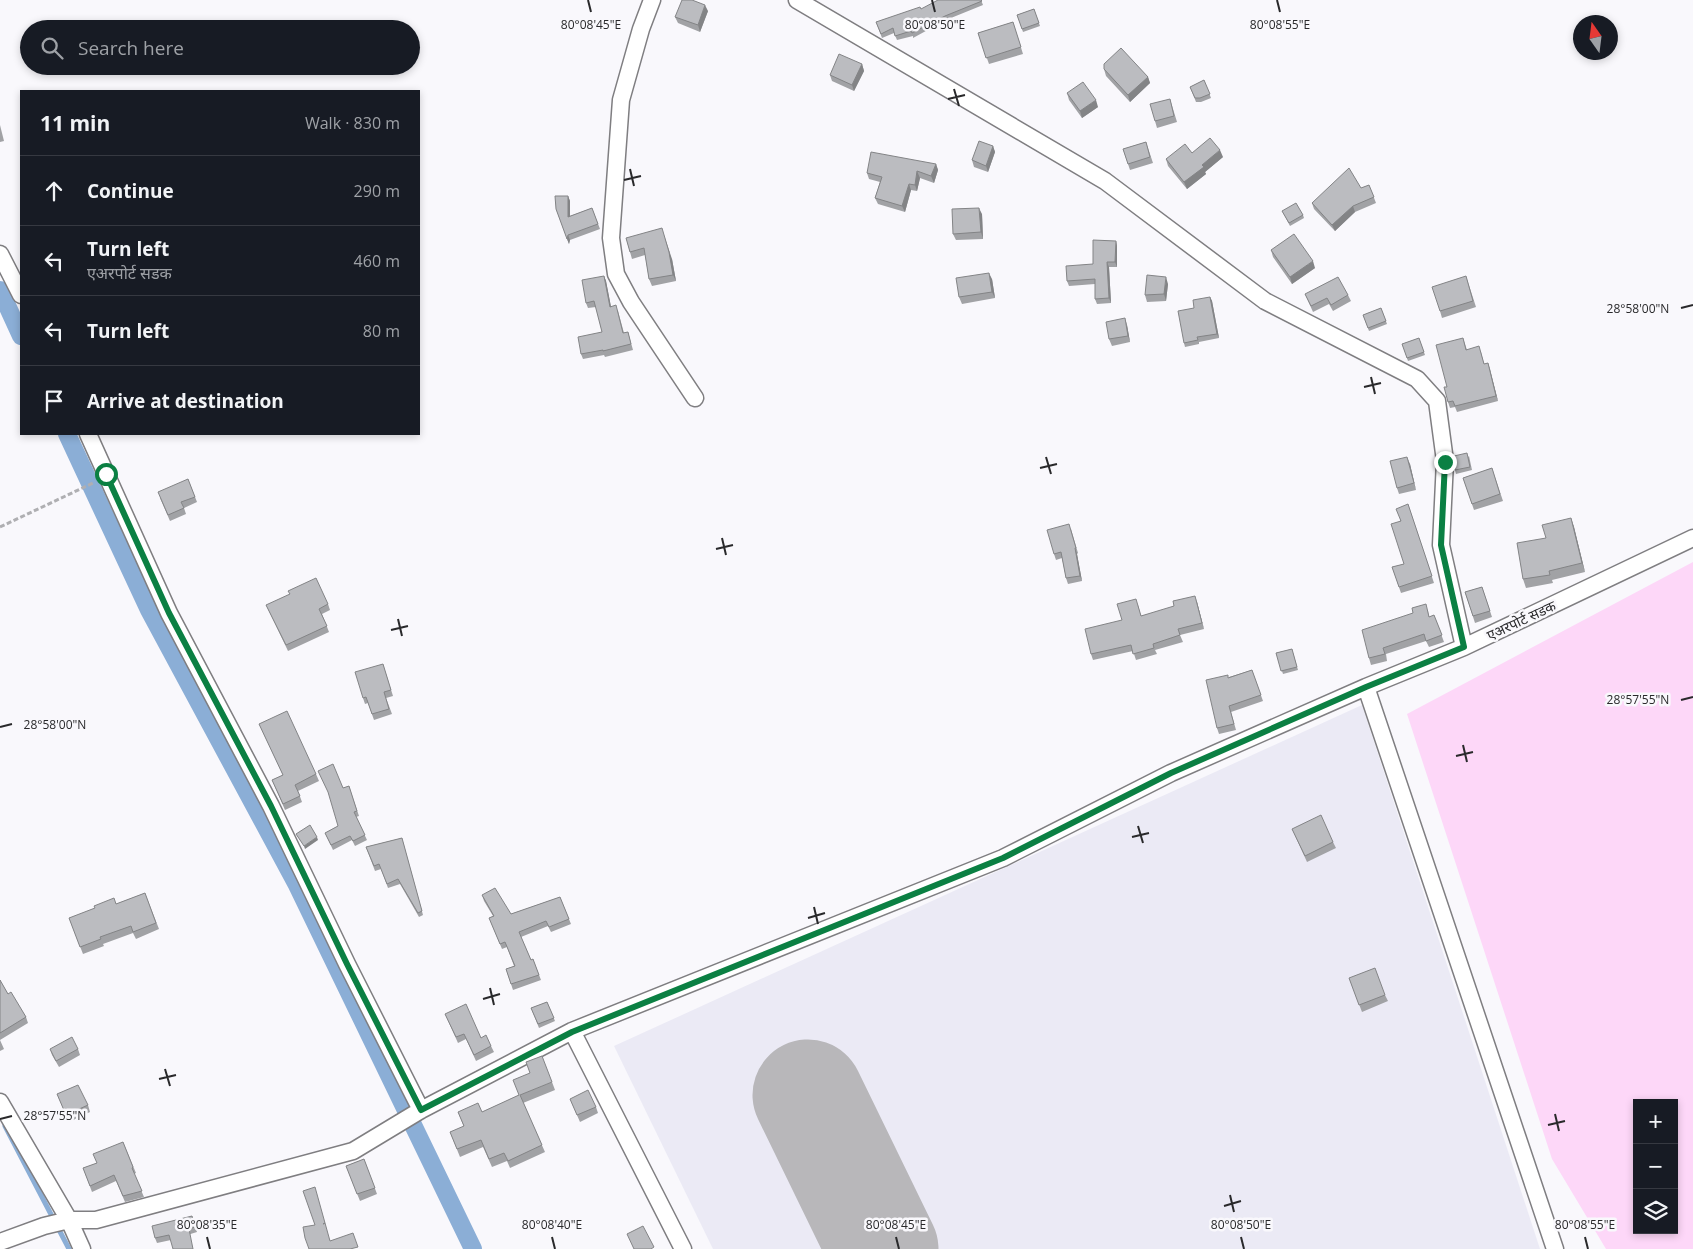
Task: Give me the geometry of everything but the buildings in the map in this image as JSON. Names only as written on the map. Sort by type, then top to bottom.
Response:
[{"type":"street","points":[[652,0],[641,29],[621,100],[611,238],[616,274],[631,302],[696,398]]},
{"type":"street","points":[[797,0],[1104,181],[1265,301],[1417,379],[1437,401],[1445,462],[1441,545],[1464,647]]},
{"type":"street","points":[[0,254],[20,293]]},
{"type":"street","points":[[88,435],[169,613],[271,806],[419,1111]]},
{"type":"street","name":"एअरपोर्ट सडक","points":[[0,1242],[44,1226],[65,1221],[96,1220],[353,1151],[419,1111],[572,1032],[1003,858],[1171,773],[1366,687],[1464,647],[1693,538]]},
{"type":"street","points":[[1366,687],[1555,1249]]},
{"type":"street","points":[[572,1032],[683,1249]]},
{"type":"street","points":[[0,1102],[82,1249]]},
{"type":"path","points":[[0,527],[96,481]]},
{"type":"shaded area","points":[[1693,562],[1693,1249],[1606,1249],[1552,1159],[1407,714]]},
{"type":"shaded area","points":[[1362,705],[1540,1249],[713,1249],[614,1046]]},
{"type":"waterway","points":[[0,290],[20,334]]},
{"type":"waterway","points":[[67,435],[149,610],[297,885],[473,1249]]},
{"type":"waterway","points":[[5,1126],[69,1249]]},
{"type":"runway","points":[[808,1095],[883,1249]]},
{"type":"route","points":[[106,474],[169,613],[271,806],[347,964],[421,1110],[572,1032],[1003,858],[1171,773],[1366,687],[1464,647],[1441,545],[1445,462]]}]
